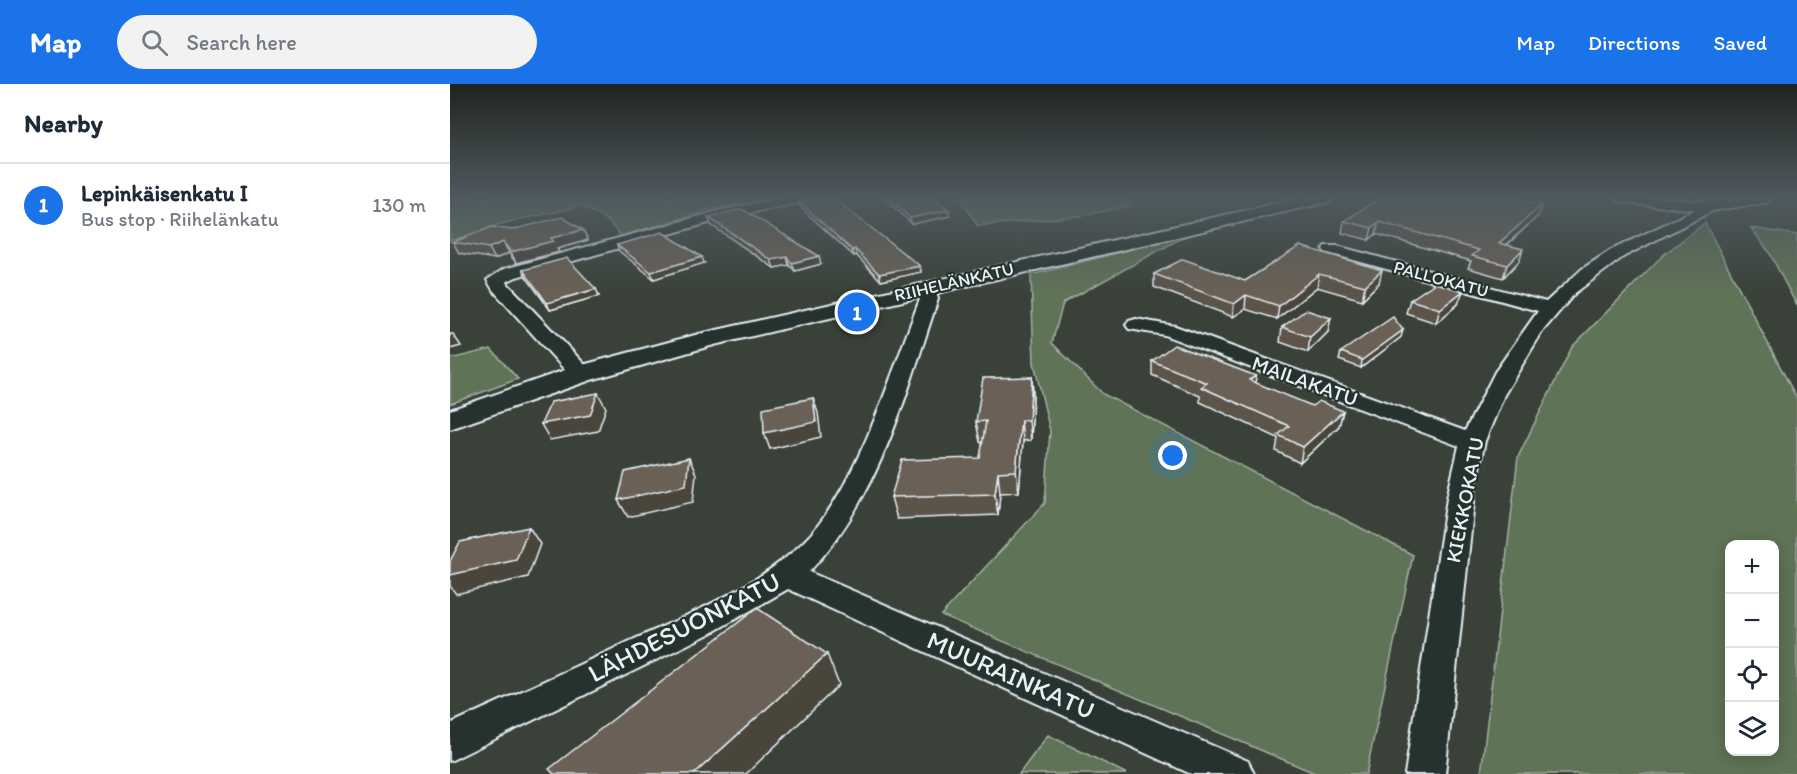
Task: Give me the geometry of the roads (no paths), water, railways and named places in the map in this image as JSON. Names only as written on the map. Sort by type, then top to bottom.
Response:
[{"type":"street","points":[[581,374],[496,280],[510,273],[666,230]]},
{"type":"street","name":"RIIHELÄNKATU","points":[[450,420],[581,374],[708,339],[1181,230]]},
{"type":"street","name":"KIEKKOKATU","points":[[1425,774],[1461,497],[1472,442],[1493,396],[1517,353],[1550,309],[1587,274],[1632,246],[1663,230]]},
{"type":"street","name":"PALLOKATU","points":[[1331,249],[1550,309]]},
{"type":"street","name":"LÄHDESUONKATU","points":[[450,743],[700,624],[787,575],[821,541],[852,493],[878,439],[929,298],[927,288]]},
{"type":"street","name":"MAILAKATU","points":[[1136,325],[1168,330],[1472,442]]},
{"type":"street","name":"MUURAINKATU","points":[[787,575],[1234,774]]},
{"type":"place","name":"Lepinkäisenkatu I","points":[[857,312]]}]
